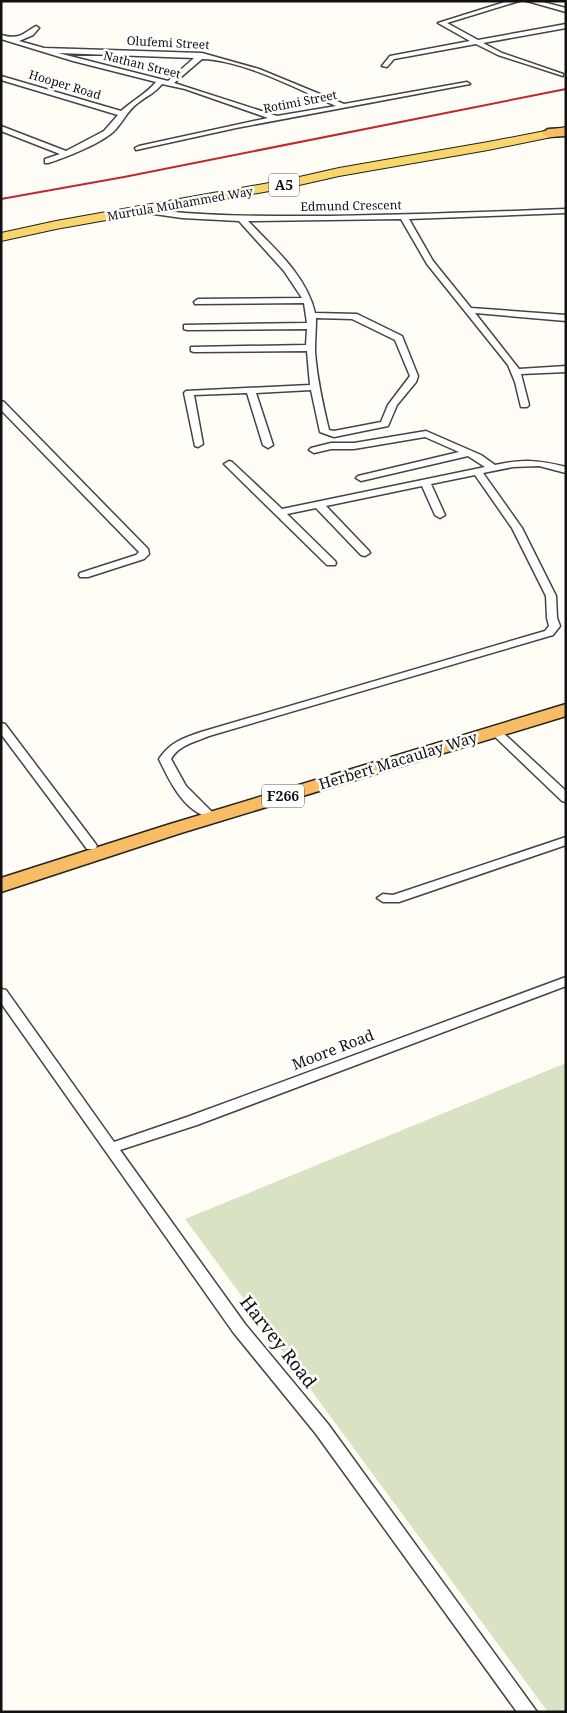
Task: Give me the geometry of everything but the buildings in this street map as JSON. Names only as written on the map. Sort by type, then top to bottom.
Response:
[{"type":"highway","points":[[548,133],[566,131]]},
{"type":"highway","name":"Herbert Macaulay Way","points":[[1,874],[566,702]]},
{"type":"highway","name":"Herbert Macaulay Way","points":[[1,885],[174,829],[566,710]]},
{"type":"main road","name":"Murtula Muhammed Way","points":[[1,237],[56,225],[138,212],[286,184],[339,172],[488,146],[548,133]]},
{"type":"street","points":[[516,1],[441,23],[474,42],[511,59],[561,72]]},
{"type":"street","points":[[530,1],[566,10]]},
{"type":"street","points":[[386,66],[388,60],[392,57],[566,26]]},
{"type":"street","points":[[15,40],[31,34],[36,28]]},
{"type":"street","name":"Nathan Street","points":[[1,37],[75,60],[169,84],[277,118]]},
{"type":"street","name":"Olufemi Street","points":[[45,50],[202,55],[230,61],[257,70],[341,105]]},
{"type":"street","points":[[169,84],[202,55]]},
{"type":"street","name":"Hooper Road","points":[[1,78],[122,114]]},
{"type":"street","points":[[48,161],[89,144],[113,128],[122,114],[136,102],[151,93],[160,82]]},
{"type":"street","name":"Rotimi Street","points":[[139,148],[341,105],[466,84]]},
{"type":"street","points":[[1,128],[67,154]]},
{"type":"street","name":"Edmund Crescent","points":[[138,212],[148,211],[182,216],[242,219],[404,217],[566,211]]},
{"type":"street","points":[[404,217],[418,244],[505,353],[517,372],[524,405]]},
{"type":"street","points":[[242,219],[284,266],[307,300],[313,326],[311,348],[315,387],[325,432],[334,434],[385,424],[389,409],[396,397],[413,380],[414,376],[397,336],[354,316],[311,315]]},
{"type":"street","points":[[198,302],[307,300]]},
{"type":"street","points":[[470,310],[566,318]]},
{"type":"street","points":[[187,327],[313,326]]},
{"type":"street","points":[[194,349],[311,348]]},
{"type":"street","points":[[517,372],[566,369]]},
{"type":"street","points":[[198,444],[189,393],[315,387]]},
{"type":"street","points":[[251,390],[268,445]]},
{"type":"street","points":[[3,407],[144,551],[144,554],[140,557],[84,575]]},
{"type":"street","points":[[314,450],[334,445],[354,446],[420,434],[432,437],[468,453],[493,468]]},
{"type":"street","points":[[361,478],[468,453]]},
{"type":"street","points":[[279,513],[477,471],[530,462],[566,470]]},
{"type":"street","points":[[229,464],[331,563]]},
{"type":"street","points":[[206,812],[193,804],[169,768],[165,759],[168,752],[176,745],[205,734],[548,633],[555,626],[552,618],[551,596],[522,536],[477,471]]},
{"type":"street","points":[[425,482],[440,515]]},
{"type":"street","points":[[318,504],[365,553]]},
{"type":"street","points":[[1,726],[91,846]]},
{"type":"street","points":[[495,731],[566,798]]},
{"type":"street","points":[[383,898],[394,899],[566,841]]},
{"type":"street","name":"Moore Road","points":[[111,1148],[192,1121],[566,981]]},
{"type":"street","name":"Harvey Road","points":[[1,993],[239,1328],[322,1429],[528,1712]]},
{"type":"green space","points":[[566,1063],[566,1712],[548,1712],[185,1219]]},
{"type":"railway","points":[[1,199],[124,177],[566,89]]}]
